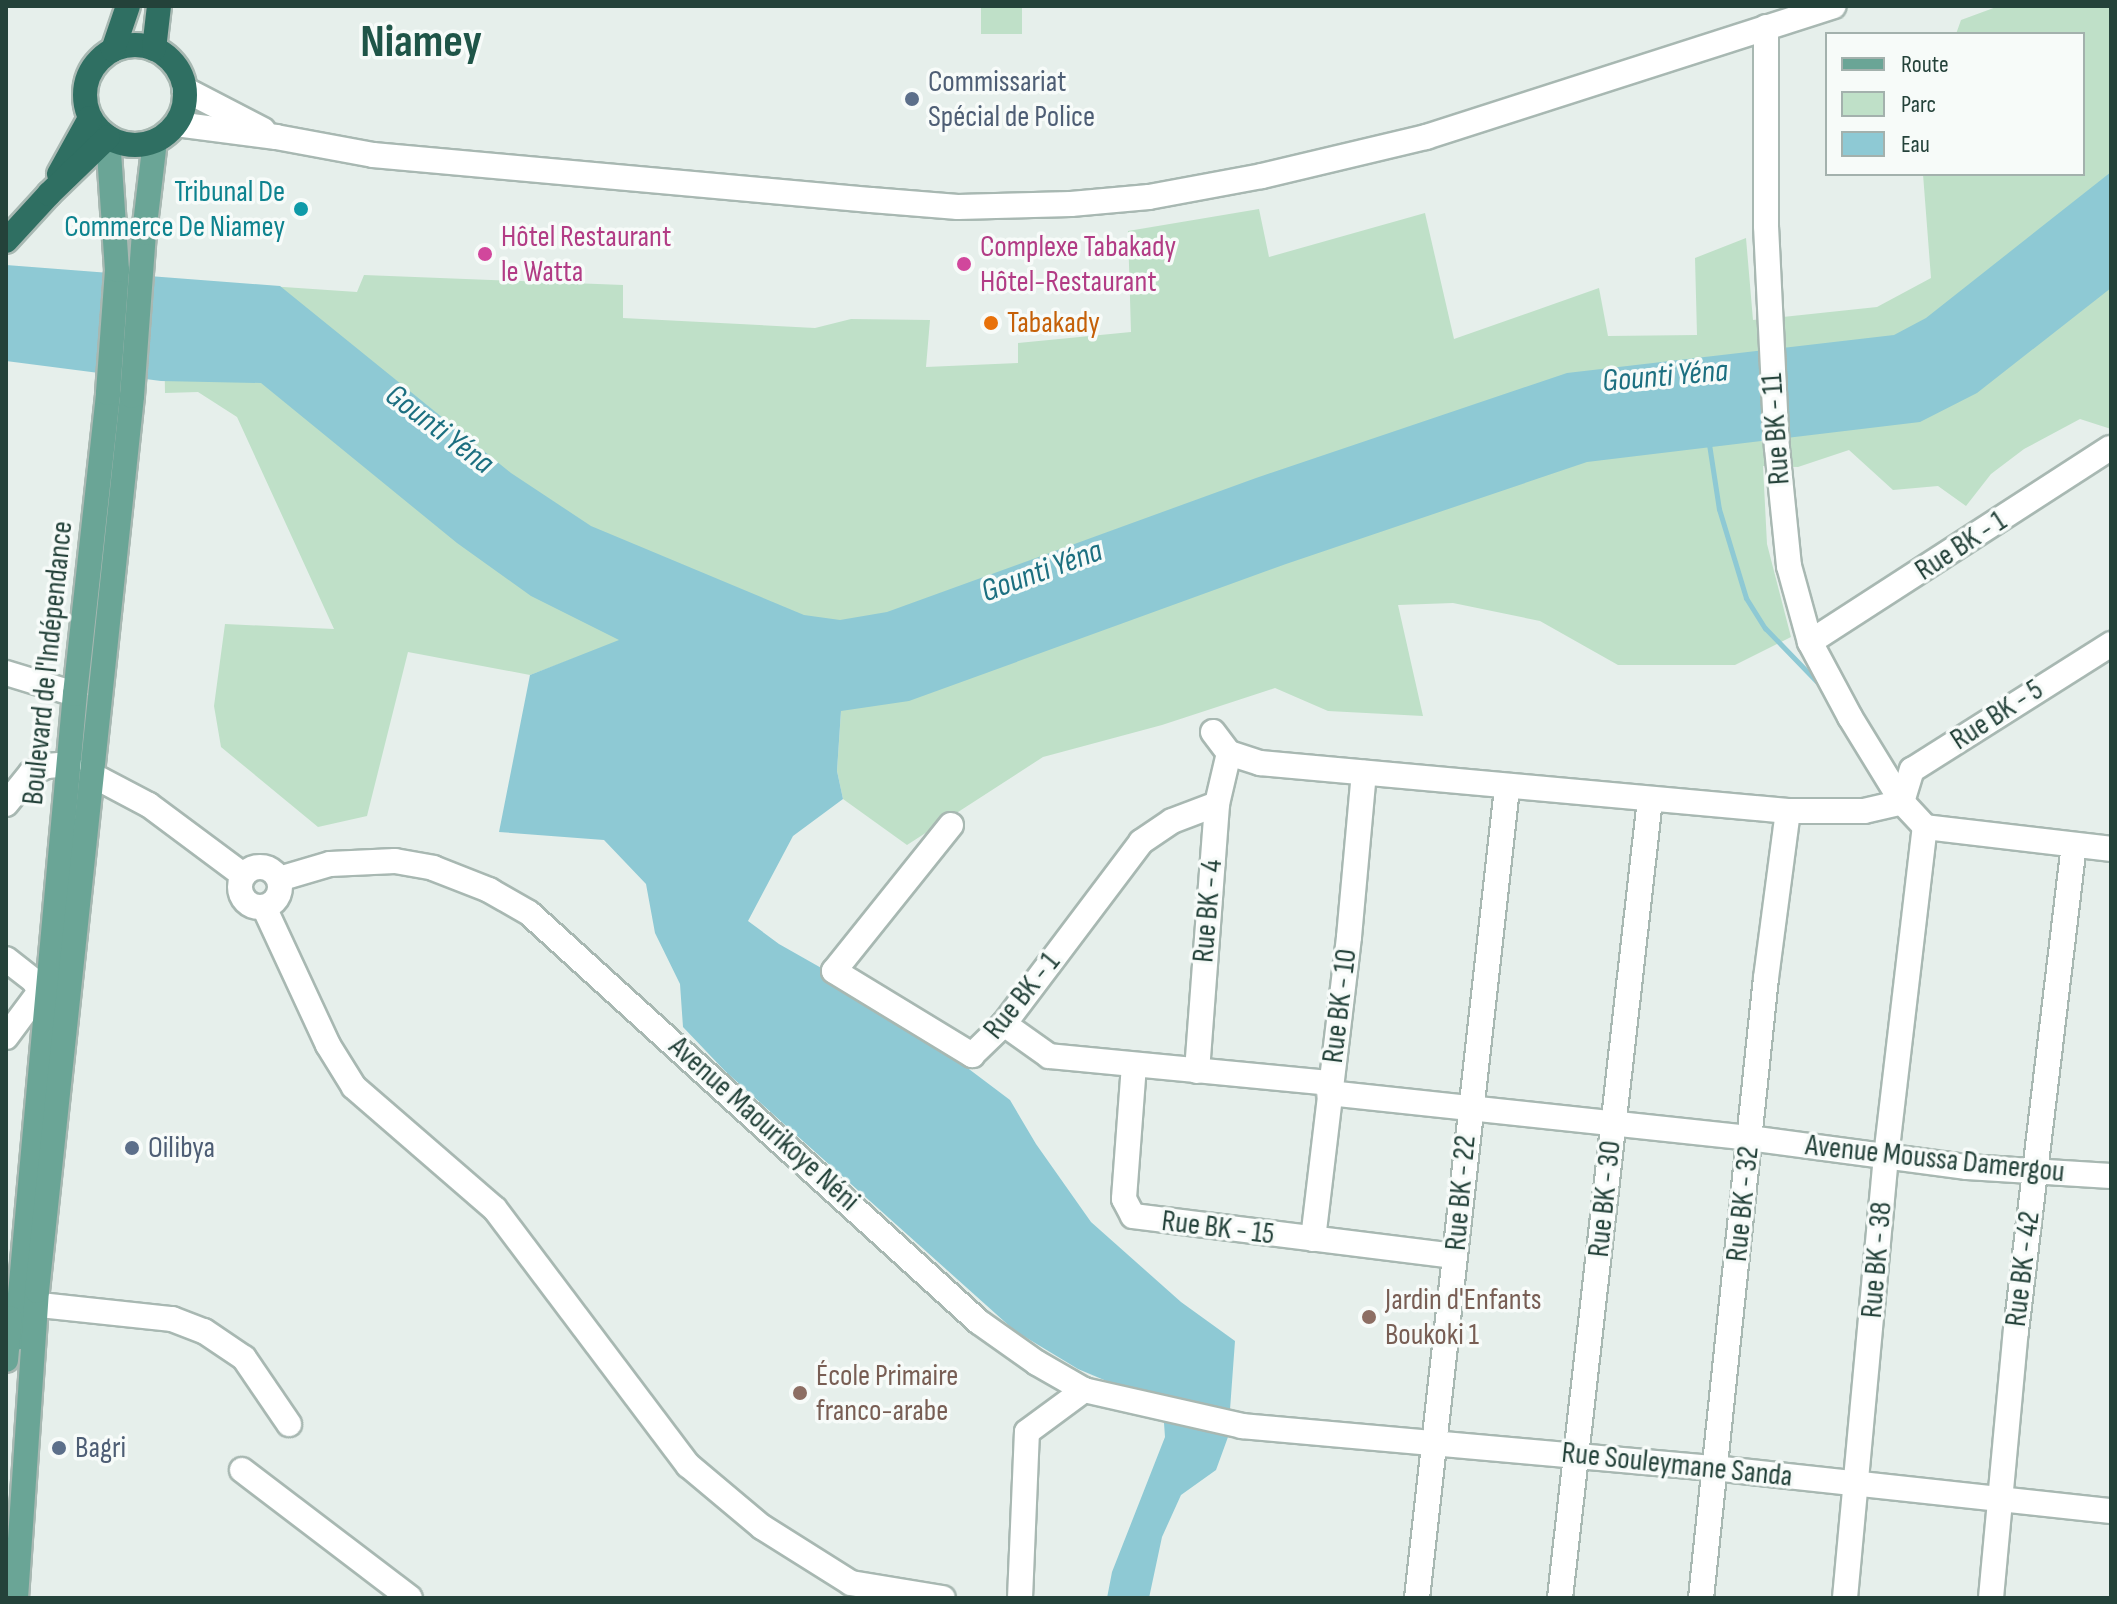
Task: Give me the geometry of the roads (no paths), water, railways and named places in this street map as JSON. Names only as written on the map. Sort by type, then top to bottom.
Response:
[{"type":"highway","points":[[113,50],[128,6]]},
{"type":"highway","points":[[154,49],[159,6]]},
{"type":"highway","points":[[126,46],[154,49],[174,65],[184,89],[183,107],[176,124],[155,141],[131,145],[108,137],[90,118],[86,105],[88,79],[102,58],[113,50],[126,46]]},
{"type":"highway","points":[[49,194],[90,118]]},
{"type":"highway","points":[[12,234],[108,137]]},
{"type":"main road","name":"Boulevard de l'Indépendance","points":[[17,1357],[32,1295],[92,775],[120,395],[117,270],[108,137]]},
{"type":"main road","name":"Boulevard de l'Indépendance","points":[[25,1598],[32,1295],[44,996],[75,694],[120,395],[142,274],[155,141]]},
{"type":"main road","name":"Boulevard de l'Indépendance","points":[[17,1357],[8,1318],[32,1295]]},
{"type":"main road","points":[[6,1509],[17,1357]]},
{"type":"main road","points":[[16,1598],[17,1357]]},
{"type":"street","points":[[176,124],[276,137],[373,155],[871,200],[958,207],[1087,203],[1149,197],[1262,176],[1426,137],[1833,6]]},
{"type":"street","name":"Rue BK - 11","points":[[1766,27],[1764,128],[1770,343],[1789,566],[1810,642],[1850,717],[1902,802],[1925,827]]},
{"type":"street","points":[[184,89],[276,137]]},
{"type":"street","name":"Rue BK - 1","points":[[1810,642],[2110,448]]},
{"type":"street","name":"Rue BK - 5","points":[[1902,802],[1912,770],[2111,644]]},
{"type":"street","points":[[6,673],[75,694]]},
{"type":"street","points":[[1213,732],[1229,753],[1260,763],[1507,788],[1788,811],[1864,811],[1902,802]]},
{"type":"street","name":"Rue BK - 4","points":[[1197,1071],[1217,804],[1229,753]]},
{"type":"street","points":[[6,804],[31,773],[47,766],[70,764]]},
{"type":"street","name":"Rue BK - 10","points":[[1313,1239],[1364,773]]},
{"type":"street","points":[[92,775],[149,805],[243,875]]},
{"type":"street","name":"Rue BK - 22","points":[[1417,1598],[1437,1442],[1469,1109],[1507,788]]},
{"type":"street","name":"Rue BK - 30","points":[[1560,1598],[1650,800]]},
{"type":"street","name":"Rue BK - 1","points":[[951,825],[834,971],[972,1055],[1004,1024],[1141,842],[1172,821],[1217,804]]},
{"type":"street","name":"Rue BK - 32","points":[[1701,1598],[1749,1138],[1788,811]]},
{"type":"street","points":[[1925,827],[2111,849]]},
{"type":"street","name":"Rue BK - 38","points":[[1845,1598],[1886,1157],[1925,827]]},
{"type":"street","name":"Rue BK - 42","points":[[1991,1598],[2034,1172],[2074,845]]},
{"type":"street","name":"Avenue Maourikoye Néni","points":[[279,879],[300,870],[330,864],[395,861],[433,868],[475,885],[529,913],[979,1322],[1037,1363],[1084,1390],[1137,1405],[1238,1426]]},
{"type":"street","points":[[264,907],[278,897],[279,879],[265,867],[253,868],[243,875],[240,888],[245,901],[264,907],[328,1045],[354,1087],[495,1209],[688,1465],[762,1527],[856,1590],[943,1598]]},
{"type":"street","points":[[6,959],[44,996],[6,1037]]},
{"type":"street","name":"Avenue Moussa Damergou","points":[[1004,1024],[1049,1056],[1197,1071],[1469,1109],[1749,1138],[1886,1157],[2034,1172],[2111,1176]]},
{"type":"street","name":"Rue BK - 15","points":[[1134,1065],[1124,1199],[1130,1213],[1147,1219],[1455,1256]]},
{"type":"street","points":[[32,1295],[172,1319],[204,1331],[244,1358],[289,1424]]},
{"type":"street","points":[[1020,1598],[1027,1432],[1084,1390]]},
{"type":"street","name":"Rue Souleymane Sanda","points":[[1238,1426],[1714,1468],[2111,1511]]},
{"type":"street","points":[[242,1470],[410,1598]]},
{"type":"water","name":"Gounti Yéna","points":[[2111,172],[2111,288],[1977,393],[1920,422],[1587,462],[1286,564],[909,701],[841,711],[837,771],[843,799],[793,836],[748,921],[779,944],[876,999],[1010,1100],[1036,1144],[1091,1222],[1181,1302],[1235,1341],[1228,1437],[1216,1470],[1181,1495],[1162,1537],[1149,1598],[1107,1598],[1112,1572],[1165,1437],[1162,1395],[1116,1385],[1078,1369],[1015,1331],[725,1071],[683,1027],[680,984],[655,933],[646,884],[604,840],[499,832],[530,675],[619,640],[531,596],[457,543],[261,383],[161,381],[6,361],[6,265],[280,286],[511,473],[591,526],[804,615],[840,620],[887,612],[1256,478],[1567,373],[1894,335],[1926,318]]},
{"type":"waterway","points":[[1709,444],[1719,509],[1746,598],[1765,628],[1820,685]]},
{"type":"place","name":"Commissariat Spécial de Police","points":[[912,99]]},
{"type":"place","name":"Tribunal De Commerce De Niamey","points":[[301,209]]},
{"type":"place","name":"Hôtel Restaurant le Watta","points":[[485,254]]},
{"type":"place","name":"Complexe Tabakady Hôtel-Restaurant","points":[[964,264]]},
{"type":"place","name":"Tabakady","points":[[991,323]]},
{"type":"place","name":"Oilibya","points":[[132,1148]]},
{"type":"place","name":"Jardin d'Enfants Boukoki 1","points":[[1369,1317]]},
{"type":"place","name":"École Primaire franco-arabe","points":[[800,1393]]},
{"type":"place","name":"Bagri","points":[[59,1448]]},
{"type":"district","name":"Niamey","points":[[421,43]]}]
